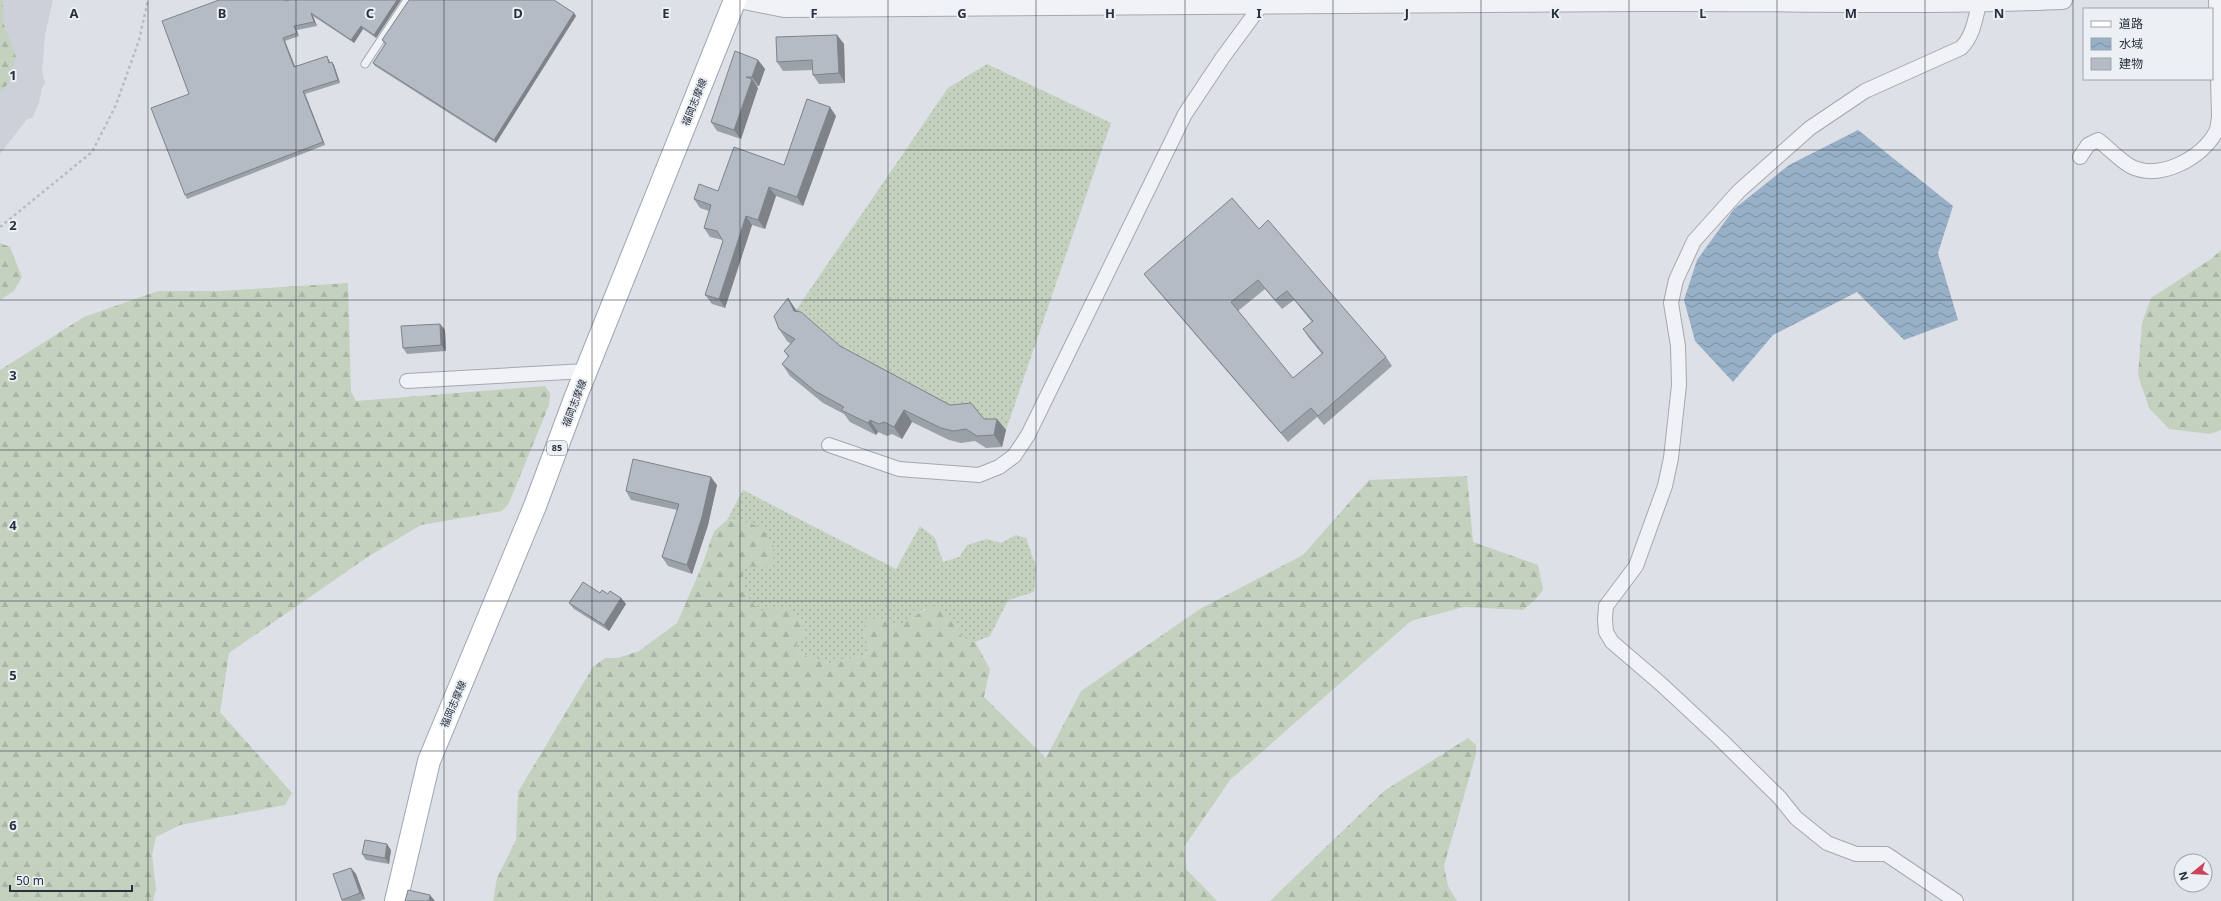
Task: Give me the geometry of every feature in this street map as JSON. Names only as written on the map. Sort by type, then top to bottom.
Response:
[{"type":"main road","name":"福岡志摩線","points":[[396,901],[429,761],[535,506],[586,371],[735,0]]},
{"type":"street","points":[[744,0],[784,8],[1708,1],[1979,4],[2063,0]]},
{"type":"street","points":[[2080,157],[2088,145],[2098,140],[2131,166],[2148,172],[2165,171],[2182,164],[2205,146],[2216,132],[2218,117],[2216,0]]},
{"type":"street","points":[[829,445],[899,469],[979,475],[999,467],[1014,456],[1028,435],[1185,114],[1222,57],[1262,4]]},
{"type":"street","points":[[1956,901],[1886,854],[1856,854],[1827,843],[1796,818],[1780,798],[1719,738],[1661,684],[1612,642],[1606,632],[1605,619],[1606,606],[1636,566],[1664,486],[1671,458],[1679,385],[1678,346],[1671,303],[1676,280],[1694,241],[1738,191],[1810,128],[1865,91],[1961,48],[1968,41],[1979,4]]},
{"type":"street","points":[[407,381],[586,371]]},
{"type":"lane","points":[[365,64],[407,0]]},
{"type":"path","points":[[0,227],[92,152],[116,105],[138,40],[148,0]]},
{"type":"shaded area","points":[[0,0],[53,0],[45,35],[42,71],[45,83],[42,88],[39,103],[32,118],[27,119],[0,154]]},
{"type":"green space","points":[[0,0],[3,0],[3,22],[16,57],[8,84],[0,91]]},
{"type":"green space","points":[[987,64],[1111,123],[1006,430],[959,417],[849,358],[803,322],[796,310],[948,88]]},
{"type":"green space","points":[[0,243],[10,247],[22,277],[14,291],[0,300]]},
{"type":"green space","points":[[2221,250],[2221,430],[2210,434],[2169,429],[2149,408],[2138,375],[2142,323],[2151,298],[2211,259]]},
{"type":"green space","points":[[348,283],[351,391],[356,401],[545,386],[550,393],[549,405],[509,503],[502,511],[421,525],[369,556],[229,653],[220,712],[292,793],[285,805],[180,825],[156,837],[152,855],[156,889],[153,901],[0,901],[0,370],[84,317],[158,291],[219,291]]},
{"type":"green space","points":[[1467,476],[1473,542],[1538,565],[1543,590],[1535,600],[1523,610],[1464,607],[1411,621],[1230,780],[1184,847],[1186,869],[1217,901],[493,901],[497,878],[516,840],[518,792],[593,667],[605,658],[618,658],[639,651],[677,623],[702,566],[714,531],[727,520],[744,521],[762,528],[774,547],[770,566],[744,567],[744,586],[748,597],[761,611],[787,607],[800,618],[804,633],[796,645],[800,654],[829,664],[861,656],[871,651],[863,631],[867,620],[880,618],[893,626],[905,622],[924,610],[936,606],[953,621],[963,639],[975,642],[990,669],[984,697],[1046,758],[1081,691],[1200,609],[1303,555],[1369,480]]},
{"type":"green space","points":[[743,490],[896,569],[920,526],[935,538],[943,562],[959,557],[967,545],[987,539],[1001,543],[1016,535],[1026,538],[1036,567],[1034,592],[1008,600],[990,636],[975,642],[963,639],[953,621],[924,609],[905,624],[893,626],[880,618],[863,631],[871,651],[861,656],[829,664],[800,654],[796,645],[804,633],[800,618],[761,611],[751,604],[742,583],[744,521],[727,520]]},
{"type":"green space","points":[[1468,738],[1476,745],[1476,754],[1444,866],[1448,886],[1457,901],[1270,901],[1384,791]]},
{"type":"water","points":[[1858,130],[1953,206],[1938,253],[1958,320],[1904,340],[1857,292],[1773,335],[1733,382],[1695,341],[1684,300],[1697,260],[1734,209],[1789,165]]},
{"type":"building","points":[[219,0],[397,0],[374,35],[361,26],[351,40],[311,13],[314,22],[294,26],[297,33],[283,38],[294,67],[327,56],[329,63],[332,62],[338,80],[303,91],[323,142],[185,195],[151,108],[189,94],[162,21]]},
{"type":"building","points":[[409,0],[554,0],[574,13],[494,140],[373,63],[386,43],[382,40]]},
{"type":"building","points":[[837,35],[839,73],[813,75],[812,60],[777,62],[776,37]]},
{"type":"building","points":[[735,51],[758,60],[752,77],[746,77],[752,79],[734,130],[711,122]]},
{"type":"building","points":[[807,99],[830,107],[797,197],[769,187],[758,220],[746,216],[719,299],[705,295],[723,241],[717,231],[704,228],[711,205],[694,199],[699,184],[718,191],[734,147],[784,165]]},
{"type":"building","points":[[1232,198],[1259,229],[1268,220],[1386,357],[1318,416],[1311,408],[1281,433],[1144,274]],"holes":[[[1258,280],[1275,300],[1287,291],[1313,321],[1303,329],[1323,353],[1293,378],[1231,302]]]},
{"type":"building","points":[[788,298],[794,311],[801,312],[840,346],[950,405],[971,403],[984,419],[997,419],[994,435],[977,436],[966,429],[953,431],[941,428],[904,410],[894,427],[884,422],[879,424],[870,420],[868,423],[841,410],[844,407],[815,391],[782,364],[789,356],[784,351],[795,339],[779,329],[774,316]]},
{"type":"building","points":[[440,324],[441,345],[403,348],[401,326]]},
{"type":"building","points":[[633,459],[711,477],[702,517],[687,565],[662,557],[679,504],[626,491]]},
{"type":"building","points":[[583,582],[600,593],[602,590],[608,594],[610,591],[621,598],[604,625],[569,603]]},
{"type":"building","points":[[365,840],[387,844],[385,858],[362,854]]},
{"type":"building","points":[[351,868],[360,893],[342,900],[333,874]]},
{"type":"building","points":[[408,890],[430,895],[429,901],[405,901]]}]
